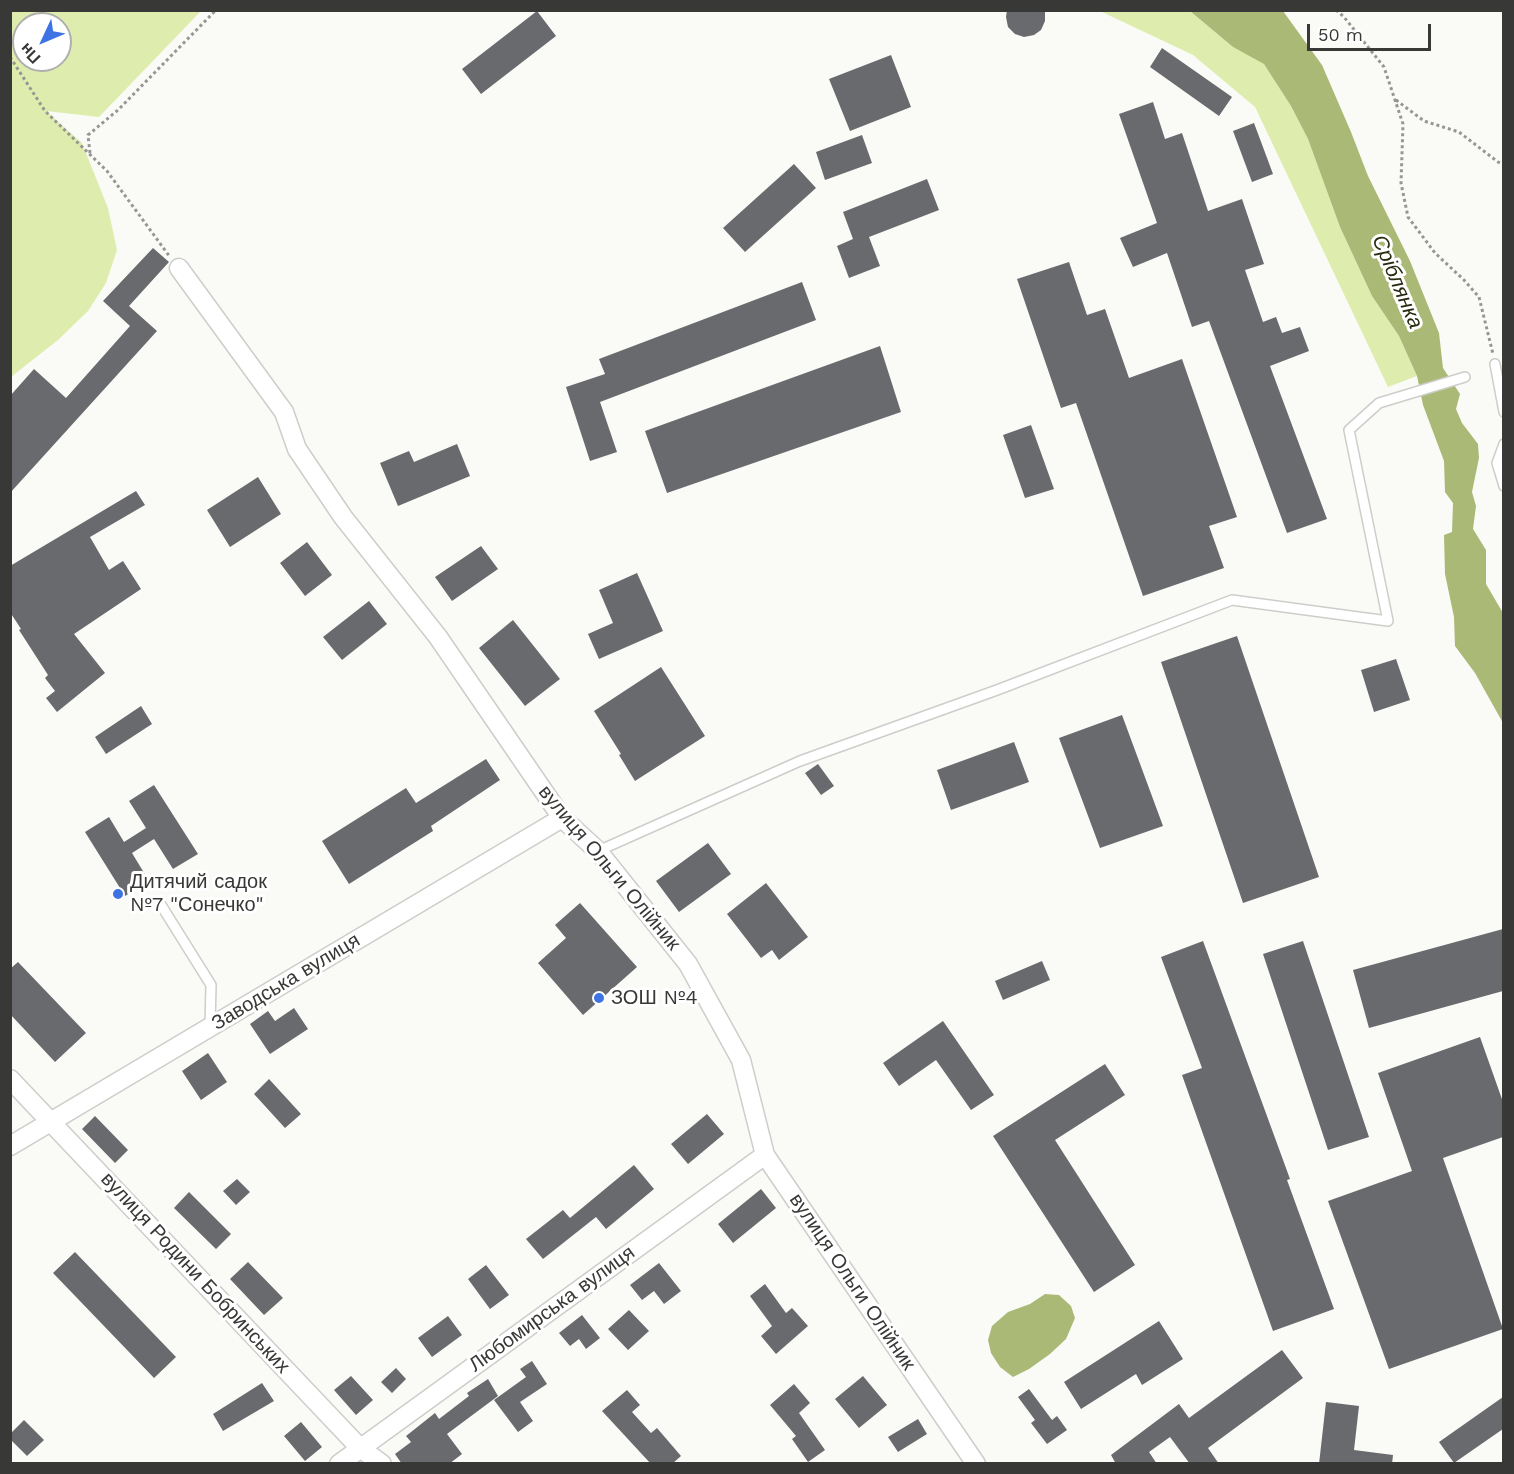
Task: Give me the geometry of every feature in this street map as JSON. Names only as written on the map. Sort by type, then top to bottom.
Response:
[{"type":"street","name":"вулиця Ольги Олійник","points":[[179,268],[284,412],[297,450],[343,517],[438,637],[562,818],[598,851],[688,964],[741,1060],[765,1155],[976,1464]]},
{"type":"street","name":"Заводська вулиця","points":[[10,1146],[562,818]]},
{"type":"street","name":"вулиця Родини Бобринських","points":[[10,1079],[360,1448],[382,1464]]},
{"type":"street","name":"Любомирська вулиця","points":[[339,1464],[765,1155]]},
{"type":"lane","points":[[1495,364],[1503,412]]},
{"type":"lane","points":[[598,851],[800,761],[997,690],[1232,600],[1388,621],[1349,430],[1379,403],[1465,377]]},
{"type":"lane","points":[[1503,444],[1497,463],[1503,486]]},
{"type":"lane","points":[[161,905],[211,985],[210,1027]]},
{"type":"path","points":[[91,154],[88,135],[118,110],[216,10]]},
{"type":"path","points":[[1336,10],[1384,67],[1403,124],[1401,183],[1408,217],[1435,253],[1479,297],[1495,364]]},
{"type":"path","points":[[10,57],[45,111],[107,171],[136,214],[179,268]]},
{"type":"path","points":[[1395,99],[1424,121],[1459,132],[1503,165]]},
{"type":"shaded area","points":[[11,10],[201,11],[99,117],[46,111],[82,143],[108,208],[117,250],[106,283],[88,311],[58,340],[11,377]]},
{"type":"shaded area","points":[[1100,11],[1190,11],[1233,47],[1264,63],[1291,106],[1308,139],[1340,227],[1372,296],[1399,336],[1417,376],[1388,387],[1255,107],[1193,55]]},
{"type":"water","name":"Сріблянка","points":[[1190,11],[1283,11],[1322,65],[1368,176],[1410,261],[1439,333],[1443,368],[1460,394],[1456,409],[1462,423],[1478,444],[1479,458],[1472,492],[1476,506],[1473,529],[1486,550],[1486,584],[1503,613],[1503,723],[1475,673],[1455,646],[1454,617],[1445,574],[1444,535],[1452,532],[1453,503],[1445,492],[1444,461],[1423,405],[1417,376],[1399,336],[1372,296],[1340,227],[1308,139],[1291,106],[1264,64],[1233,47]]},
{"type":"water","points":[[1045,1294],[1059,1295],[1071,1306],[1075,1318],[1066,1339],[1050,1354],[1013,1377],[1000,1367],[991,1353],[988,1340],[992,1326],[1008,1312],[1030,1304]]},
{"type":"building","points":[[1007,10],[1045,10],[1045,21],[1041,30],[1034,35],[1024,37],[1015,34],[1008,27]]},
{"type":"building","points":[[537,11],[556,36],[481,94],[462,69]]},
{"type":"building","points":[[1162,48],[1232,97],[1219,116],[1150,67]]},
{"type":"building","points":[[891,55],[911,107],[850,131],[829,79]]},
{"type":"building","points":[[1153,102],[1165,139],[1182,133],[1208,211],[1242,199],[1264,264],[1245,270],[1263,322],[1276,317],[1282,333],[1300,327],[1309,351],[1270,366],[1327,519],[1287,533],[1209,321],[1192,327],[1167,253],[1133,267],[1120,238],[1157,223],[1119,114]]},
{"type":"building","points":[[1254,123],[1273,174],[1252,182],[1233,131]]},
{"type":"building","points":[[862,135],[872,163],[825,180],[816,152]]},
{"type":"building","points":[[794,164],[816,188],[745,252],[723,228]]},
{"type":"building","points":[[927,179],[939,210],[869,237],[880,266],[849,278],[837,246],[853,239],[843,212]]},
{"type":"building","points":[[153,248],[169,262],[129,306],[157,331],[10,493],[10,396],[34,369],[66,398],[130,326],[103,301]]},
{"type":"building","points":[[1069,262],[1087,315],[1105,309],[1129,378],[1182,359],[1237,517],[1209,526],[1224,568],[1143,596],[1076,403],[1061,408],[1017,279]]},
{"type":"building","points":[[802,282],[816,320],[600,402],[617,452],[590,461],[566,387],[605,374],[599,359]]},
{"type":"building","points":[[880,346],[901,412],[667,493],[645,431]]},
{"type":"building","points":[[1031,425],[1054,489],[1025,498],[1003,435]]},
{"type":"building","points":[[457,444],[470,476],[398,506],[380,463],[409,451],[414,462]]},
{"type":"building","points":[[258,477],[281,514],[230,547],[207,510]]},
{"type":"building","points":[[136,491],[145,505],[90,537],[109,570],[123,561],[141,589],[74,634],[105,673],[57,712],[46,698],[55,691],[45,678],[48,675],[10,612],[10,566]]},
{"type":"building","points":[[307,542],[332,575],[305,596],[280,563]]},
{"type":"building","points":[[481,546],[498,569],[452,601],[435,577]]},
{"type":"building","points":[[637,573],[663,631],[599,659],[588,634],[613,623],[599,590]]},
{"type":"building","points":[[369,601],[387,624],[342,660],[323,637]]},
{"type":"building","points":[[513,620],[560,679],[525,706],[479,648]]},
{"type":"building","points":[[1237,636],[1319,877],[1243,903],[1161,662]]},
{"type":"building","points":[[1396,659],[1410,700],[1374,712],[1361,670]]},
{"type":"building","points":[[661,667],[705,736],[635,781],[594,711]]},
{"type":"building","points":[[141,706],[152,724],[106,754],[95,737]]},
{"type":"building","points":[[1122,715],[1163,826],[1100,848],[1059,738]]},
{"type":"building","points":[[1014,742],[1029,782],[951,810],[937,770]]},
{"type":"building","points":[[486,759],[500,780],[431,826],[433,831],[349,884],[322,841],[406,788],[416,803]]},
{"type":"building","points":[[818,764],[834,786],[821,795],[805,773]]},
{"type":"building","points":[[154,785],[198,854],[173,869],[154,839],[132,853],[149,881],[125,896],[85,832],[109,817],[124,842],[146,828],[129,801]]},
{"type":"building","points":[[708,843],[731,874],[679,912],[656,881]]},
{"type":"building","points":[[766,883],[808,937],[779,960],[772,950],[761,958],[727,914]]},
{"type":"building","points":[[580,903],[637,967],[583,1015],[538,963],[566,938],[555,925]]},
{"type":"building","points":[[1503,929],[1503,991],[1369,1028],[1353,970]]},
{"type":"building","points":[[1203,941],[1290,1179],[1287,1180],[1334,1309],[1273,1331],[1182,1075],[1202,1068],[1161,957]]},
{"type":"building","points":[[1303,941],[1369,1137],[1328,1150],[1263,954]]},
{"type":"building","points":[[1042,961],[1050,980],[1003,1000],[995,981]]},
{"type":"building","points":[[18,962],[86,1033],[55,1062],[10,1014],[10,969]]},
{"type":"building","points":[[294,1008],[308,1029],[270,1054],[250,1024],[268,1011],[275,1021]]},
{"type":"building","points":[[943,1021],[994,1095],[971,1110],[936,1060],[899,1086],[883,1063]]},
{"type":"building","points":[[1480,1037],[1503,1102],[1503,1137],[1443,1158],[1503,1329],[1389,1369],[1328,1201],[1412,1171],[1378,1073]]},
{"type":"building","points":[[208,1053],[227,1082],[201,1100],[182,1071]]},
{"type":"building","points":[[1105,1064],[1125,1095],[1055,1140],[1135,1265],[1094,1292],[993,1136]]},
{"type":"building","points":[[269,1079],[301,1114],[285,1128],[254,1094]]},
{"type":"building","points":[[707,1114],[724,1134],[688,1164],[671,1144]]},
{"type":"building","points":[[95,1116],[128,1150],[115,1163],[82,1129]]},
{"type":"building","points":[[634,1165],[654,1189],[606,1229],[596,1217],[543,1259],[526,1239],[563,1210],[570,1218]]},
{"type":"building","points":[[237,1179],[250,1192],[236,1205],[223,1191]]},
{"type":"building","points":[[761,1189],[776,1208],[733,1243],[718,1224]]},
{"type":"building","points":[[189,1192],[231,1234],[216,1249],[174,1208]]},
{"type":"building","points":[[75,1252],[176,1357],[154,1378],[53,1273]]},
{"type":"building","points":[[248,1262],[283,1298],[264,1315],[230,1279]]},
{"type":"building","points":[[659,1263],[681,1291],[664,1304],[654,1291],[642,1300],[630,1285]]},
{"type":"building","points":[[486,1265],[509,1295],[490,1309],[468,1279]]},
{"type":"building","points":[[765,1284],[786,1313],[792,1308],[808,1326],[776,1354],[761,1336],[772,1326],[750,1296]]},
{"type":"building","points":[[629,1310],[649,1331],[628,1350],[608,1329]]},
{"type":"building","points":[[582,1315],[600,1338],[586,1349],[579,1339],[570,1346],[559,1333]]},
{"type":"building","points":[[448,1316],[462,1335],[432,1357],[418,1338]]},
{"type":"building","points":[[1159,1321],[1183,1359],[1142,1385],[1136,1374],[1081,1409],[1064,1382]]},
{"type":"building","points":[[1282,1350],[1303,1378],[1208,1448],[1219,1464],[1190,1464],[1170,1437],[1149,1452],[1157,1464],[1116,1464],[1111,1455],[1179,1404],[1189,1418]]},
{"type":"building","points":[[532,1361],[547,1384],[520,1402],[533,1421],[518,1432],[494,1400],[526,1377],[520,1369]]},
{"type":"building","points":[[396,1368],[406,1379],[392,1393],[381,1382]]},
{"type":"building","points":[[351,1376],[373,1400],[356,1415],[334,1390]]},
{"type":"building","points":[[863,1376],[887,1405],[859,1428],[835,1399]]},
{"type":"building","points":[[488,1379],[498,1396],[447,1434],[462,1454],[449,1464],[402,1464],[395,1454],[411,1442],[406,1436],[435,1413],[439,1419],[469,1396],[467,1393]]},
{"type":"building","points":[[262,1383],[274,1401],[223,1431],[213,1414]]},
{"type":"building","points":[[794,1384],[810,1403],[799,1413],[825,1450],[808,1462],[792,1439],[796,1436],[770,1405]]},
{"type":"building","points":[[1029,1389],[1052,1420],[1057,1416],[1067,1430],[1047,1444],[1031,1423],[1035,1420],[1018,1397]]},
{"type":"building","points":[[627,1390],[640,1405],[632,1412],[651,1433],[657,1428],[681,1456],[672,1464],[651,1464],[602,1411]]},
{"type":"building","points":[[1503,1397],[1503,1429],[1454,1463],[1439,1442]]},
{"type":"building","points":[[1326,1402],[1359,1406],[1354,1450],[1393,1455],[1392,1464],[1319,1464]]},
{"type":"building","points":[[918,1419],[927,1434],[898,1452],[888,1437]]},
{"type":"building","points":[[24,1420],[44,1440],[27,1456],[10,1439],[10,1434]]},
{"type":"building","points":[[301,1422],[322,1447],[305,1461],[284,1436]]},
{"type":"place","name":"Дитячий садок №7 \"Сонечко\"","points":[[118,894]]},
{"type":"place","name":"ЗОШ №4","points":[[599,998]]}]
